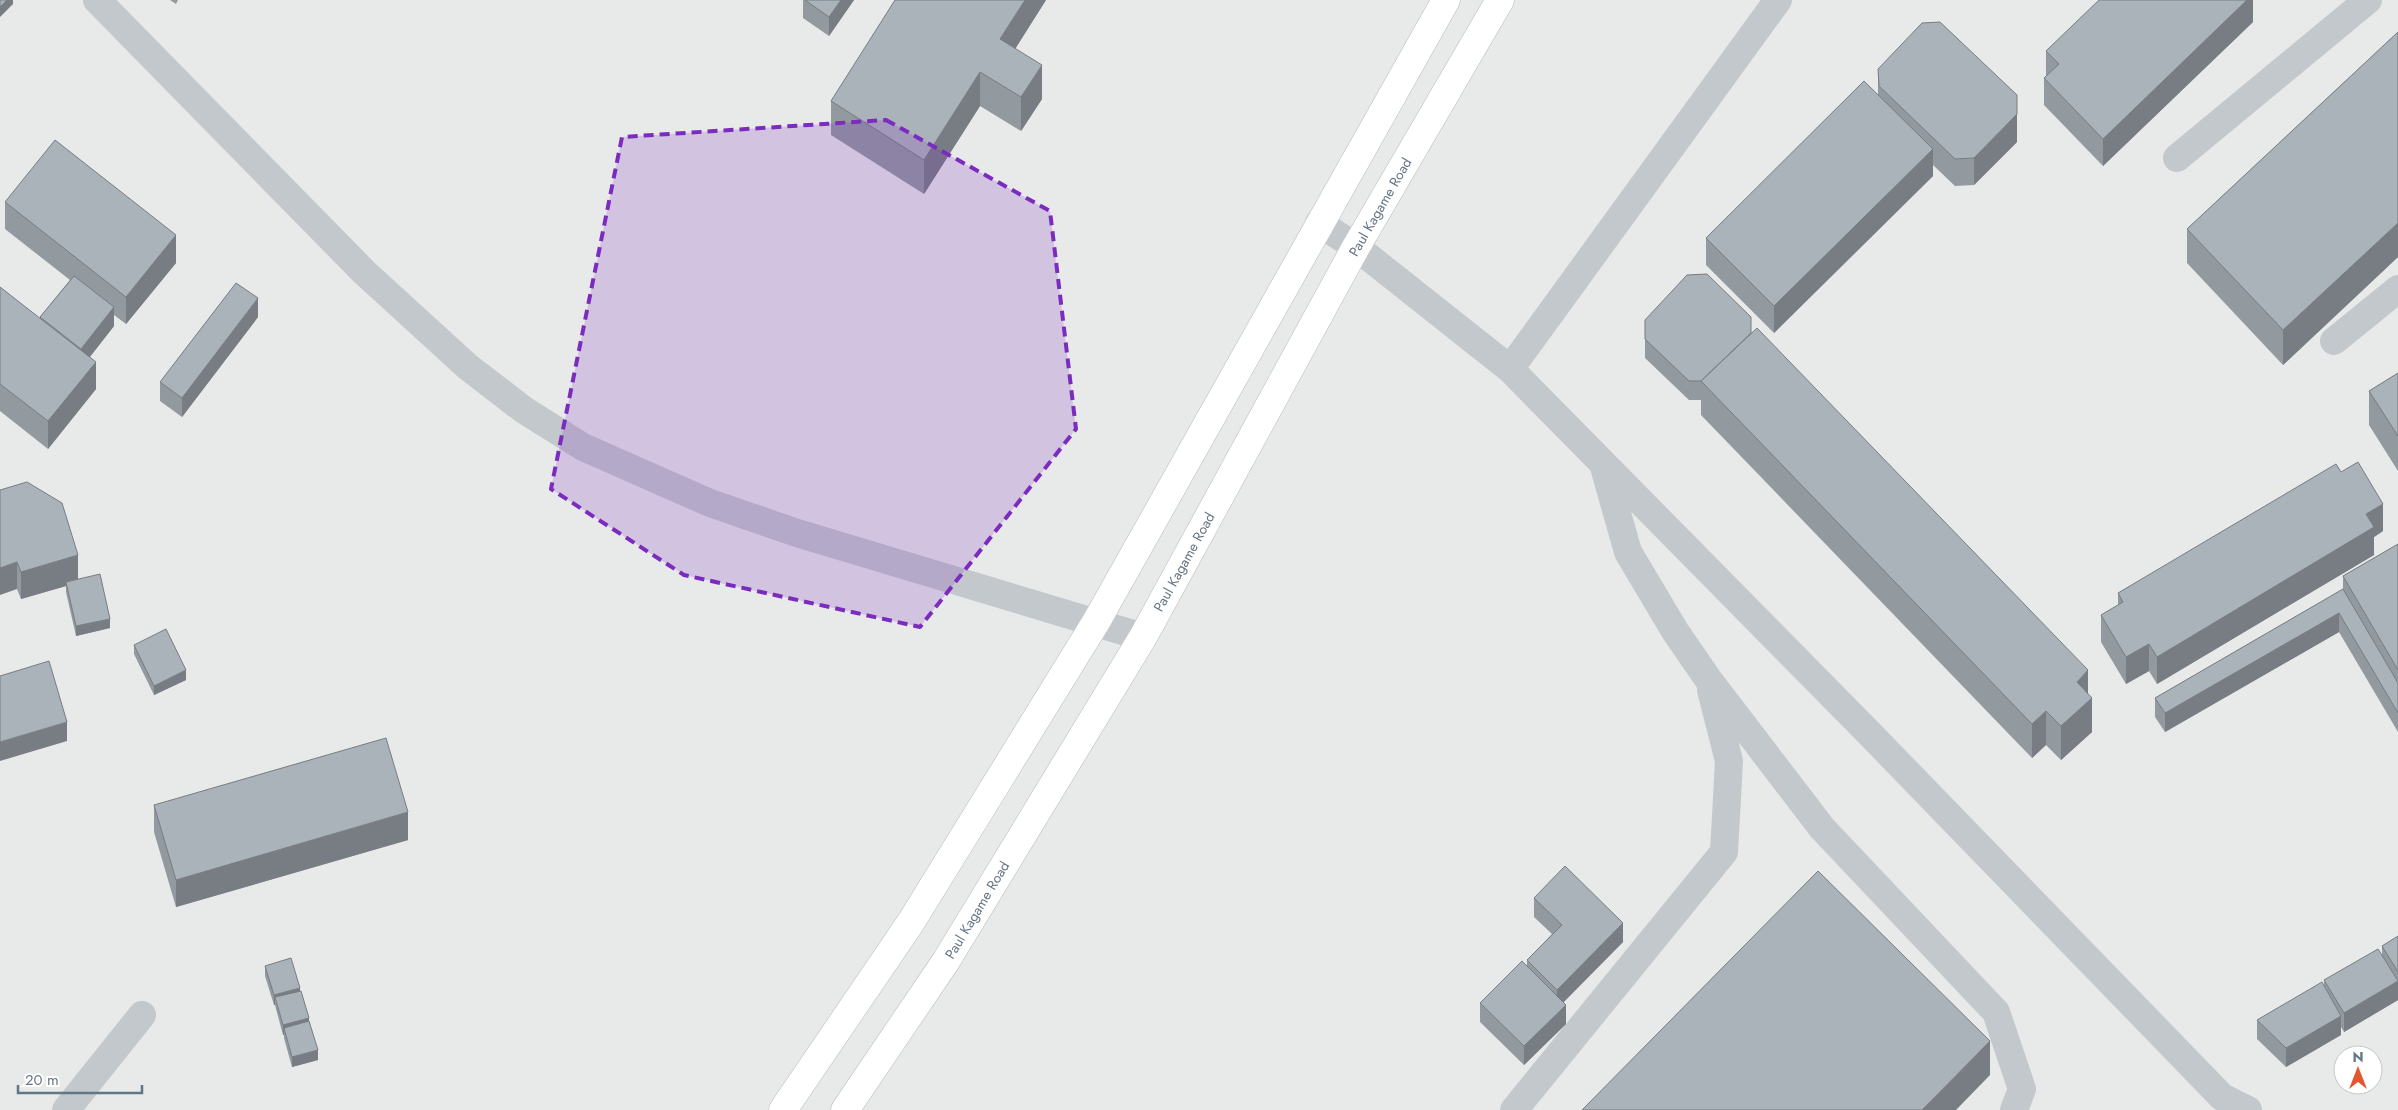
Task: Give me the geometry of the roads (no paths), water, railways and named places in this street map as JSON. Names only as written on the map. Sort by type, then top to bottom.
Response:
[{"type":"main road","points":[[782,1110],[911,922],[1096,622],[1446,0]]},
{"type":"main road","name":"Paul Kagame Road","points":[[845,1110],[946,961],[1143,637],[1356,247],[1500,0]]},
{"type":"street","points":[[97,0],[364,272],[468,367],[524,410],[583,447],[710,503],[797,533],[1143,637]]},
{"type":"street","points":[[1510,369],[1778,0]]},
{"type":"street","points":[[2177,158],[2368,0]]},
{"type":"street","points":[[1319,223],[1356,247],[1510,369],[2222,1097],[2248,1110]]},
{"type":"street","points":[[2334,341],[2398,289]]},
{"type":"street","points":[[1603,463],[1628,552],[1675,631],[1708,679],[1822,828],[1996,1012],[2022,1089],[2014,1110]]},
{"type":"street","points":[[1514,1110],[1724,852],[1729,761],[1708,679]]},
{"type":"street","points":[[66,1110],[142,1015]]}]
